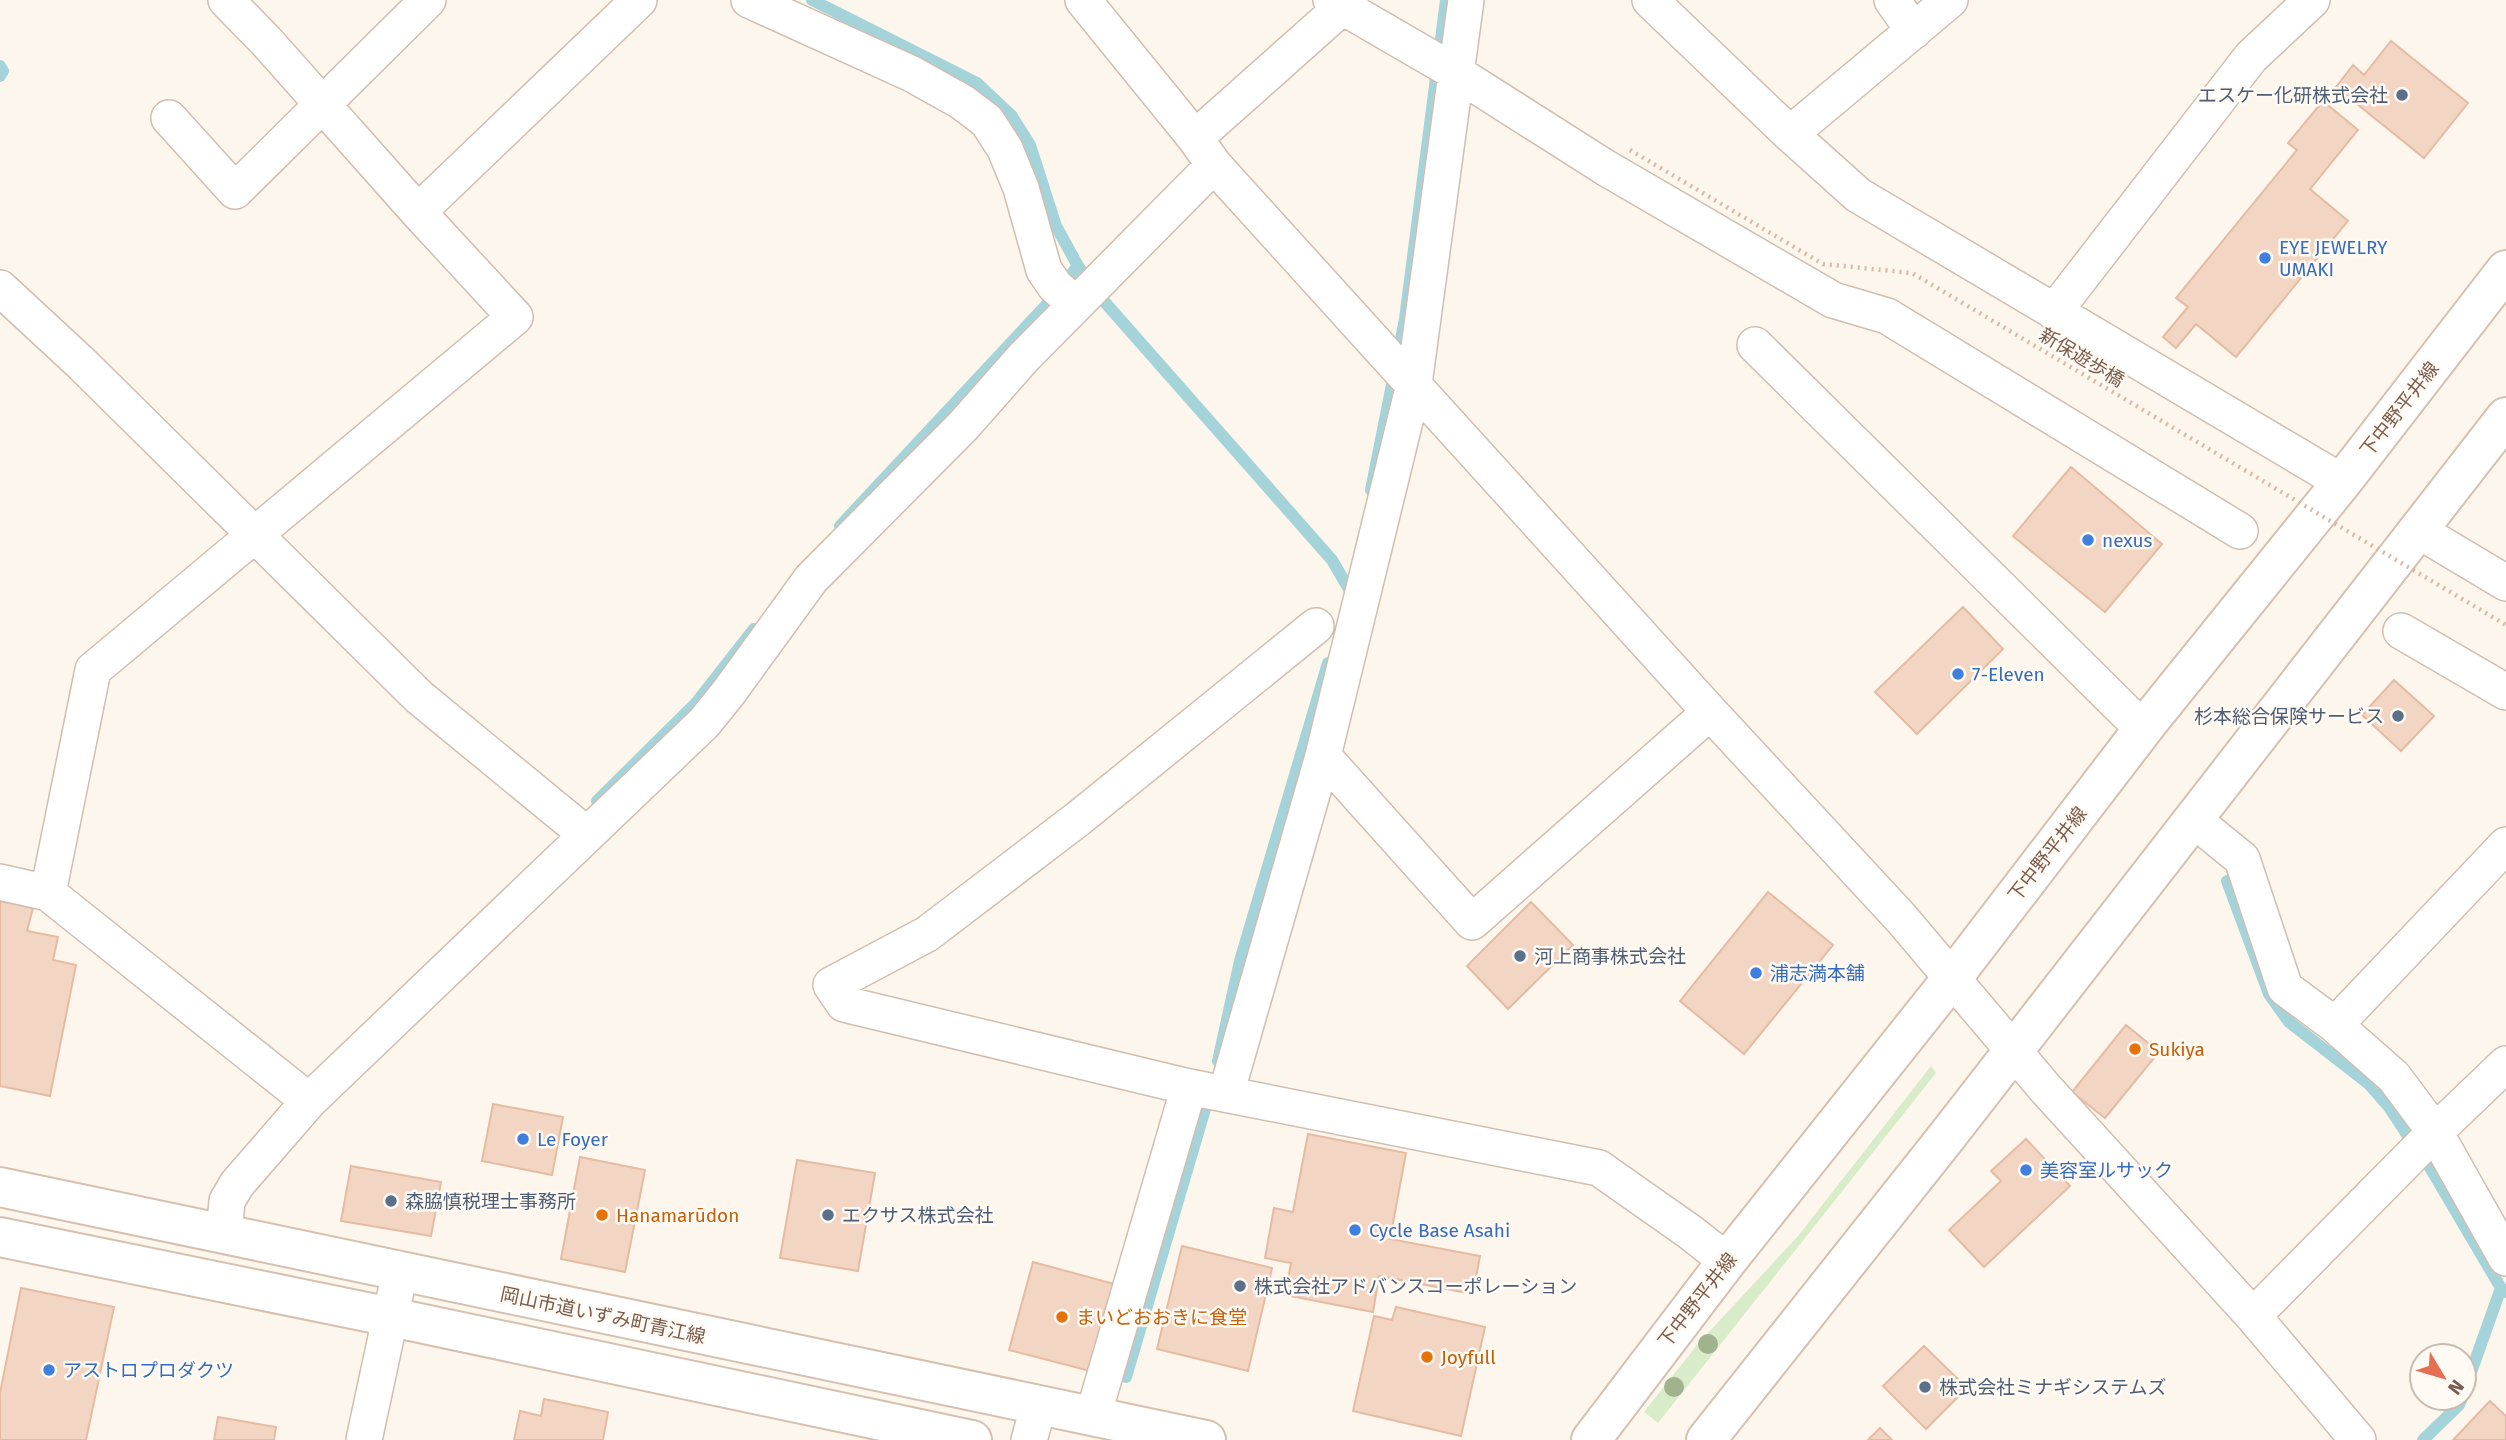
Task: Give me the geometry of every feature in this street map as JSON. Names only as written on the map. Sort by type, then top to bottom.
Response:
[{"type":"street","points":[[48,893],[93,670],[515,317],[226,0]]},
{"type":"street","points":[[169,118],[235,191],[428,0]]},
{"type":"street","points":[[418,212],[639,0]]},
{"type":"street","points":[[749,0],[912,74],[962,102],[987,121],[1005,149],[1020,188],[1044,270],[1075,291]]},
{"type":"street","points":[[1083,0],[1205,152],[1710,712],[1901,918],[2014,1051],[2253,1316],[2358,1440]]},
{"type":"street","points":[[1093,1416],[1323,756],[1402,371],[1443,65],[1466,0]]},
{"type":"street","points":[[1650,0],[1858,195],[2342,482]]},
{"type":"street","points":[[1892,0],[1914,31]]},
{"type":"street","points":[[1790,134],[1950,0]]},
{"type":"street","points":[[2054,313],[2251,57],[2312,0]]},
{"type":"street","points":[[224,1234],[227,1201],[237,1184],[309,1101],[704,723],[811,579],[964,425],[1023,358],[1075,291],[1341,2],[1606,168],[1833,300],[1887,316],[2239,531]]},
{"type":"street","name":"下中野平井線","points":[[1591,1440],[1727,1261],[1953,977],[2143,729],[2342,482],[2506,270]]},
{"type":"street","points":[[0,288],[81,363],[419,697],[587,835]]},
{"type":"street","points":[[1755,345],[2143,729]]},
{"type":"street","points":[[1706,1440],[2014,1051],[2506,417]]},
{"type":"street","points":[[2419,531],[2506,583]]},
{"type":"street","points":[[1316,625],[1079,818],[928,934],[831,985],[844,1004],[1208,1091],[1599,1168],[1727,1261]]},
{"type":"street","points":[[2401,631],[2506,692]]},
{"type":"street","points":[[1323,756],[1472,922],[1710,712]]},
{"type":"street","points":[[2194,820],[2242,859],[2285,988],[2335,1025],[2394,1077],[2435,1132],[2506,1258]]},
{"type":"street","points":[[2335,1025],[2506,845]]},
{"type":"street","points":[[0,882],[48,893],[309,1101]]},
{"type":"street","points":[[2253,1316],[2506,1064]]},
{"type":"street","name":"岡山市道いずみ町青江線","points":[[0,1187],[400,1272],[1034,1423],[1093,1416],[1206,1440]]},
{"type":"street","points":[[0,1237],[972,1440]]},
{"type":"street","points":[[364,1440],[400,1272]]},
{"type":"path","name":"新保遊歩橋","points":[[1630,150],[1823,264],[1912,273],[2506,625]]},
{"type":"green space","points":[[1931,1066],[1936,1073],[1658,1423],[1644,1412],[1697,1345],[1798,1236]]},
{"type":"building","name":"エスケー化研株式会社","points":[[2391,41],[2468,103],[2424,158],[2336,87],[2353,65],[2364,75]]},
{"type":"building","points":[[2323,101],[2358,130],[2310,189],[2348,221],[2236,357],[2196,324],[2176,348],[2163,337],[2188,307],[2176,298],[2297,150],[2288,143]]},
{"type":"building","name":"nexus","points":[[2071,467],[2162,544],[2105,612],[2013,536]]},
{"type":"building","points":[[1963,607],[2003,649],[1917,734],[1875,692]]},
{"type":"building","name":"杉本総合保険サービス","points":[[2394,680],[2434,716],[2401,751],[2362,715]]},
{"type":"building","name":"浦志満本舗","points":[[1768,892],[1833,945],[1744,1054],[1680,1001]]},
{"type":"building","points":[[0,901],[33,908],[27,931],[58,937],[53,960],[76,965],[50,1096],[0,1086]]},
{"type":"building","name":"河上商事株式会社","points":[[1531,902],[1573,945],[1508,1009],[1467,966]]},
{"type":"building","points":[[2126,1025],[2159,1052],[2105,1118],[2072,1092]]},
{"type":"building","points":[[493,1104],[563,1117],[552,1175],[482,1161]]},
{"type":"building","points":[[1308,1134],[1406,1153],[1390,1239],[1480,1256],[1473,1294],[1379,1276],[1373,1312],[1285,1295],[1291,1263],[1265,1258],[1274,1208],[1293,1212]]},
{"type":"building","points":[[2026,1139],[2070,1186],[1984,1267],[1949,1230],[2001,1181],[1991,1171]]},
{"type":"building","points":[[580,1157],[645,1170],[625,1272],[561,1259]]},
{"type":"building","points":[[797,1160],[875,1173],[858,1271],[780,1258]]},
{"type":"building","points":[[351,1166],[441,1182],[431,1236],[341,1221]]},
{"type":"building","points":[[1182,1246],[1272,1268],[1248,1371],[1157,1349]]},
{"type":"building","points":[[1033,1262],[1114,1284],[1090,1371],[1009,1350]]},
{"type":"building","points":[[21,1288],[114,1307],[86,1440],[0,1440],[0,1393]]},
{"type":"building","points":[[1396,1307],[1485,1327],[1461,1436],[1353,1411],[1374,1316],[1392,1320]]},
{"type":"building","points":[[1924,1346],[1967,1388],[1926,1429],[1883,1386]]},
{"type":"building","points":[[544,1399],[608,1412],[603,1440],[514,1440],[520,1411],[541,1416]]},
{"type":"building","points":[[2490,1401],[2506,1416],[2506,1440],[2453,1440]]},
{"type":"building","points":[[218,1417],[276,1427],[274,1440],[214,1440]]},
{"type":"building","points":[[1880,1428],[1892,1440],[1868,1440]]},
{"type":"waterway","points":[[812,0],[977,83],[1011,115],[1030,145],[1056,226],[1078,266],[1102,299],[1332,560],[1350,591]]},
{"type":"waterway","points":[[1371,490],[1405,319],[1446,0]]},
{"type":"waterway","points":[[0,66],[3,71],[0,76]]},
{"type":"waterway","points":[[840,526],[1049,302],[1078,266]]},
{"type":"waterway","points":[[597,801],[696,703],[754,629]]},
{"type":"waterway","points":[[1218,1061],[1240,961],[1328,663]]},
{"type":"waterway","points":[[2227,881],[2269,994],[2289,1022],[2369,1084],[2389,1107],[2410,1139]]},
{"type":"waterway","points":[[1126,1377],[1210,1092]]},
{"type":"waterway","points":[[2428,1164],[2501,1288],[2506,1292]]},
{"type":"waterway","points":[[2478,1353],[2501,1288]]},
{"type":"waterway","points":[[2423,1440],[2452,1412]]},
{"type":"place","name":"エスケー化研株式会社","points":[[2402,95]]},
{"type":"place","name":"EYE JEWELRY UMAKI","points":[[2265,258]]},
{"type":"place","name":"nexus","points":[[2088,540]]},
{"type":"place","name":"7-Eleven","points":[[1958,674]]},
{"type":"place","name":"杉本総合保険サービス","points":[[2398,716]]},
{"type":"place","name":"河上商事株式会社","points":[[1520,956]]},
{"type":"place","name":"浦志満本舗","points":[[1756,973]]},
{"type":"place","name":"Sukiya","points":[[2135,1049]]},
{"type":"place","name":"Le Foyer","points":[[523,1139]]},
{"type":"place","name":"美容室ルサック","points":[[2026,1170]]},
{"type":"place","name":"森脇慎税理士事務所","points":[[391,1201]]},
{"type":"place","name":"Hanamarūdon","points":[[602,1215]]},
{"type":"place","name":"エクサス株式会社","points":[[828,1215]]},
{"type":"place","name":"Cycle Base Asahi","points":[[1355,1230]]},
{"type":"place","name":"株式会社アドバンスコーポレーション","points":[[1240,1286]]},
{"type":"place","name":"まいどおおきに食堂","points":[[1062,1317]]},
{"type":"place","name":"Joyfull","points":[[1427,1357]]},
{"type":"place","name":"アストロプロダクツ","points":[[49,1370]]},
{"type":"place","name":"株式会社ミナギシステムズ","points":[[1925,1387]]}]
